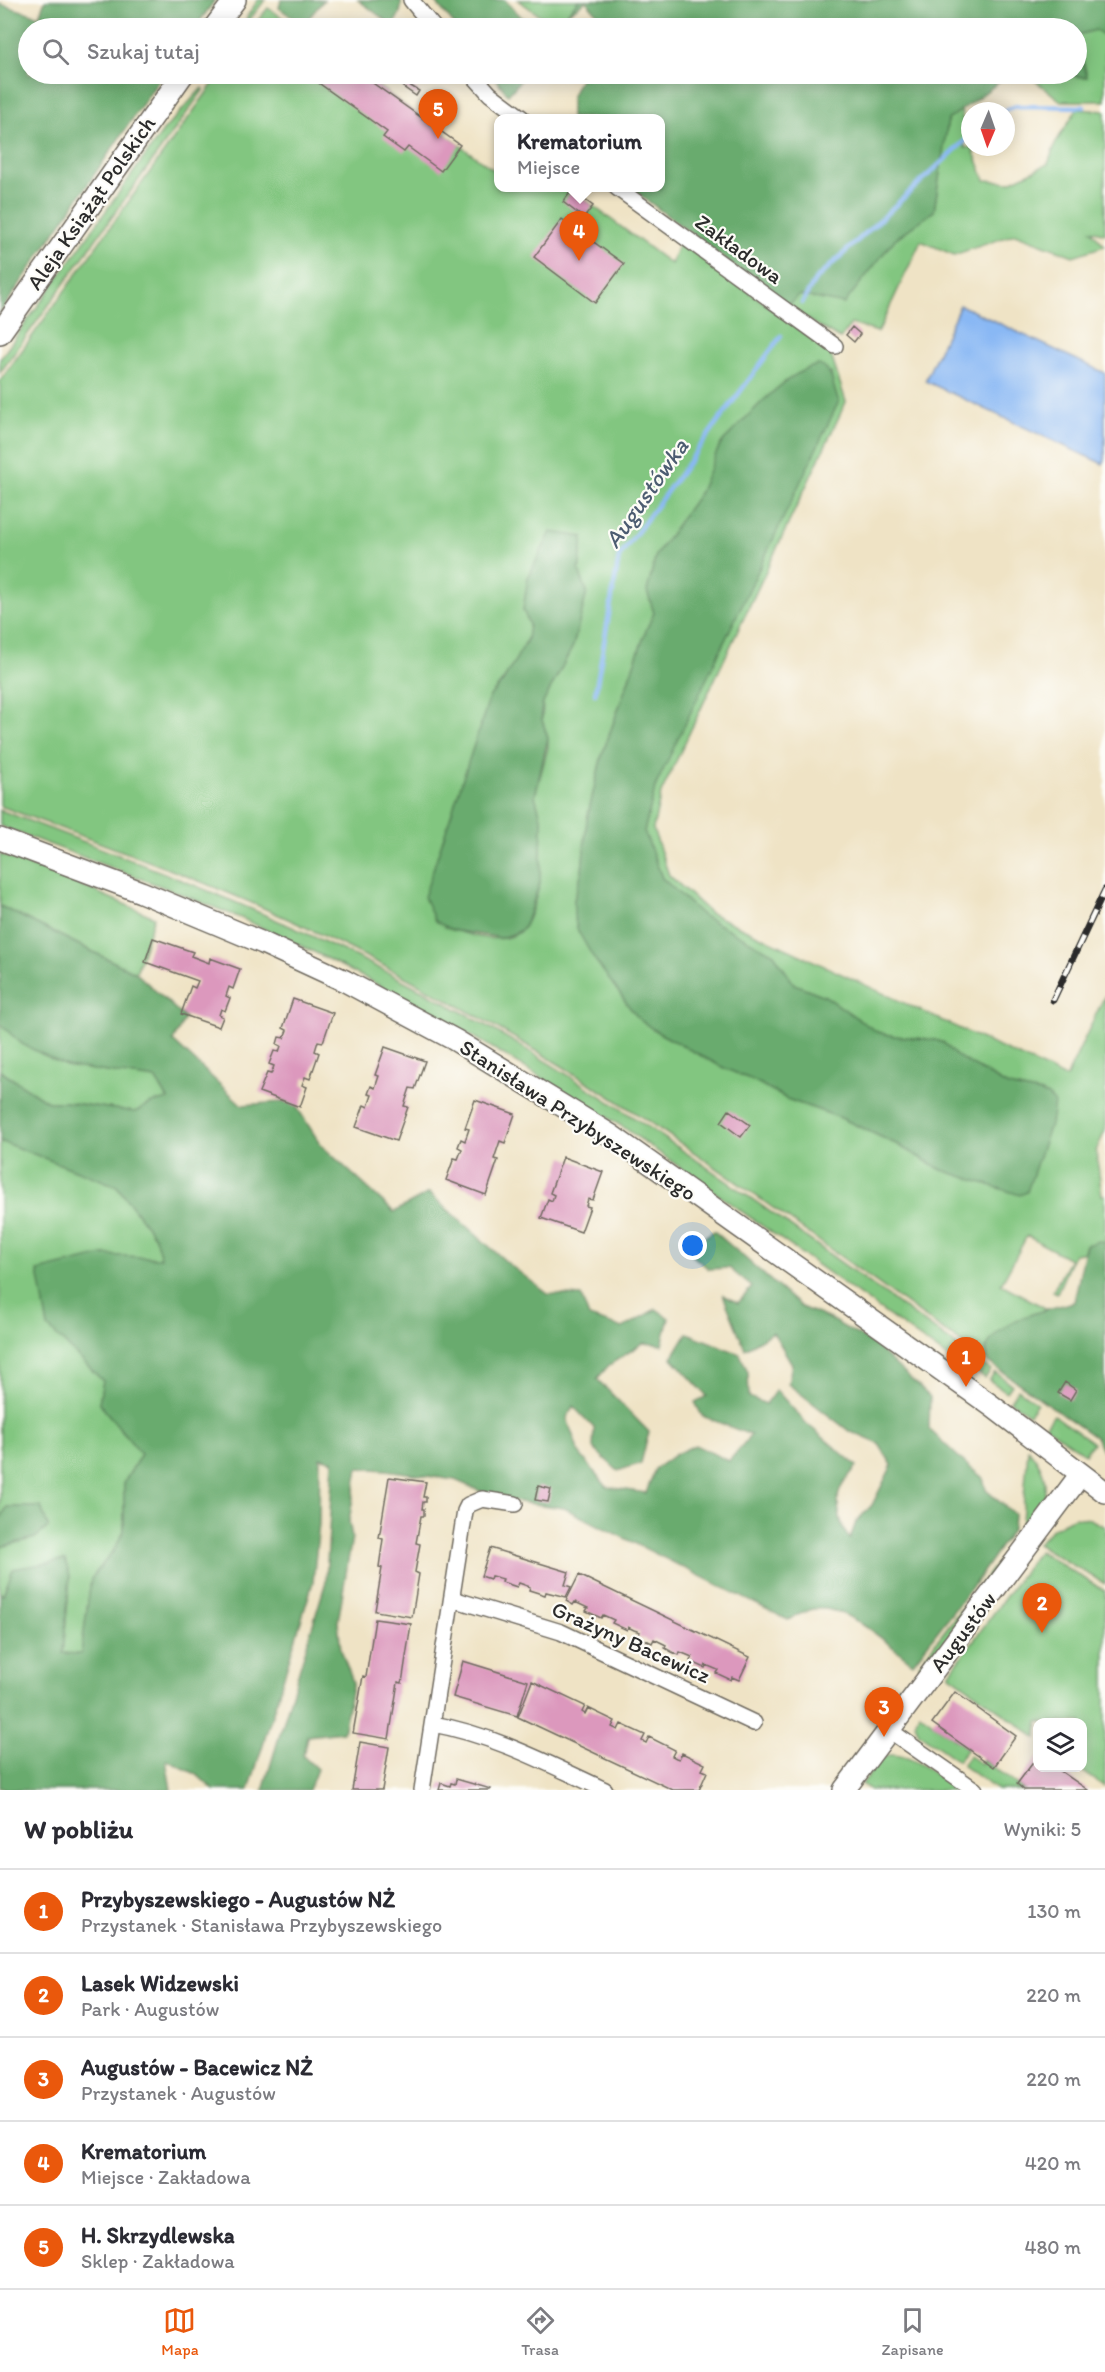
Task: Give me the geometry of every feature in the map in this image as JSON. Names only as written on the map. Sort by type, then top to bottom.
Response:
[{"type":"street","points":[[222,18],[235,0]]},
{"type":"street","points":[[411,0],[426,18]]},
{"type":"street","name":"Aleja Książąt Polskich","points":[[0,333],[176,84]]},
{"type":"street","points":[[481,84],[490,94],[517,114]]},
{"type":"street","name":"Zakładowa","points":[[623,192],[836,346]]},
{"type":"street","name":"Stanisława Przybyszewskiego","points":[[0,839],[141,892],[263,943],[345,981],[455,1040],[612,1136],[992,1406],[1105,1492]]},
{"type":"street","name":"Augustów","points":[[844,1790],[1081,1474]]},
{"type":"street","points":[[422,1790],[465,1511],[468,1505],[482,1499],[515,1504]]},
{"type":"street","name":"Grażyny Bacewicz","points":[[453,1599],[561,1632],[754,1723]]},
{"type":"street","points":[[433,1724],[454,1728],[509,1746],[605,1790]]},
{"type":"street","points":[[889,1730],[975,1790]]},
{"type":"green space","points":[[45,0],[215,0],[202,18],[18,18],[18,84],[156,84],[0,313],[0,4],[39,16]]},
{"type":"green space","points":[[258,0],[265,0],[251,18],[247,18]]},
{"type":"green space","points":[[281,0],[324,0],[309,18],[293,18],[279,8]]},
{"type":"green space","points":[[358,0],[401,0],[396,18],[382,18]]},
{"type":"green space","points":[[434,0],[505,0],[522,18],[449,18]]},
{"type":"green space","points":[[518,0],[579,0],[564,18],[543,18]]},
{"type":"green space","points":[[579,0],[1105,0],[1105,36],[1096,30],[1087,32],[1087,18],[600,18],[586,1],[567,14]]},
{"type":"green space","points":[[268,8],[283,18],[260,18]]},
{"type":"green space","points":[[1096,30],[1105,36],[1105,101],[1061,101],[1040,84],[1087,84],[1087,32]]},
{"type":"green space","points":[[213,84],[375,84],[494,170],[494,192],[574,192],[671,264],[680,240],[830,352],[846,402],[661,793],[653,829],[669,875],[710,913],[1066,1078],[1105,995],[1105,1131],[1096,1151],[1102,1195],[1105,1195],[1105,1242],[1086,1245],[1083,1253],[1074,1254],[1057,1293],[1053,1291],[1070,1259],[1027,1236],[1001,1284],[1047,1309],[1011,1323],[986,1348],[987,1361],[644,1118],[585,1080],[461,1007],[295,922],[229,893],[0,806],[0,381]],"holes":[[[831,373],[833,390],[656,785],[644,831],[662,878],[703,916],[774,954],[794,984],[825,996],[877,1032],[936,1040],[944,1043],[955,1055],[1008,1086],[1041,1093],[942,1170],[896,1144],[841,1118],[787,1099],[755,1081],[724,1068],[659,1033],[640,1020],[574,900],[582,871],[587,819],[602,755],[654,613],[648,591],[656,555],[700,492],[724,440],[782,385]],[[583,537],[579,571],[587,592],[573,646],[543,703],[542,720],[548,738],[548,747],[535,796],[542,821],[540,883],[532,911],[524,927],[517,934],[508,937],[486,938],[444,927],[490,696],[509,672],[526,642],[529,624],[523,610]]]},
{"type":"green space","points":[[500,84],[517,84],[508,95]]},
{"type":"green space","points":[[577,84],[997,84],[972,102],[961,102],[961,110],[948,120],[934,211],[895,239],[844,304],[799,295],[787,307],[636,192],[665,192],[665,114],[571,114],[571,98]]},
{"type":"green space","points":[[202,88],[204,89],[0,373],[0,359],[163,131]]},
{"type":"green space","points":[[1077,109],[1105,111],[1105,234],[1091,230],[1105,246],[1073,256],[1015,234],[954,255],[921,241],[878,332],[851,324],[840,339],[787,307],[799,295],[844,303],[895,239],[934,211],[948,120],[961,110],[961,156],[976,156],[985,180],[1010,182],[1048,164],[1056,142]]},
{"type":"green space","points":[[818,365],[830,374],[839,401],[656,785],[644,831],[662,878],[703,916],[774,954],[794,984],[825,996],[877,1032],[936,1040],[944,1043],[955,1055],[1008,1086],[1048,1096],[1054,1102],[1052,1118],[1027,1192],[1020,1195],[942,1170],[896,1144],[841,1118],[787,1099],[659,1033],[640,1020],[630,1008],[593,957],[578,931],[574,916],[574,900],[582,871],[587,819],[602,755],[654,613],[647,591],[656,555],[700,492],[724,440],[780,386],[792,377]]},
{"type":"green space","points":[[551,532],[583,537],[579,571],[587,592],[573,646],[543,703],[541,712],[548,738],[535,796],[542,821],[540,883],[524,927],[516,933],[501,938],[452,930],[435,921],[424,897],[490,696],[502,683],[527,640],[529,624],[523,610],[528,577]]},
{"type":"green space","points":[[0,810],[165,873],[274,919],[381,969],[506,1037],[578,1081],[717,1174],[991,1370],[985,1378],[968,1365],[965,1370],[623,1127],[443,1018],[312,951],[243,919],[0,826]]},
{"type":"green space","points":[[0,854],[62,877],[154,917],[136,973],[0,906]]},
{"type":"green space","points":[[0,906],[136,973],[185,1018],[173,1041],[242,1105],[293,1101],[321,1145],[394,1212],[429,1193],[510,1265],[548,1294],[581,1296],[589,1317],[623,1328],[656,1309],[669,1318],[662,1345],[643,1343],[609,1365],[597,1379],[649,1432],[641,1463],[618,1471],[593,1448],[594,1428],[573,1406],[567,1418],[579,1453],[607,1487],[646,1493],[655,1469],[676,1454],[695,1445],[729,1461],[751,1435],[702,1416],[695,1402],[707,1396],[672,1358],[687,1333],[740,1354],[748,1372],[749,1397],[766,1404],[776,1390],[806,1423],[857,1466],[840,1489],[838,1501],[842,1527],[850,1539],[856,1522],[872,1505],[892,1465],[879,1444],[849,1431],[788,1384],[792,1364],[773,1332],[745,1349],[723,1295],[738,1303],[752,1287],[729,1268],[709,1269],[693,1256],[700,1240],[714,1231],[801,1307],[830,1319],[872,1343],[930,1397],[929,1429],[983,1478],[986,1490],[1014,1514],[1013,1528],[978,1579],[913,1663],[853,1619],[826,1609],[813,1609],[788,1620],[564,1508],[498,1499],[455,1480],[358,1468],[349,1521],[352,1537],[338,1622],[341,1650],[353,1682],[343,1732],[307,1736],[303,1756],[317,1769],[309,1790],[263,1790],[326,1581],[333,1461],[320,1457],[319,1524],[313,1582],[249,1790],[214,1790],[196,1774],[166,1760],[171,1790],[10,1790],[0,1788],[0,1593],[3,1595],[13,1569],[65,1560],[70,1576],[63,1653],[81,1654],[91,1579],[114,1550],[124,1531],[124,1483],[141,1454],[99,1403],[103,1381],[48,1327],[38,1271],[103,1255],[161,1258],[155,1237],[117,1186],[0,1141],[0,1071],[48,1102],[65,1102],[135,1112],[152,1103],[168,1099],[156,1079],[66,1066],[22,1044],[0,1024]]},
{"type":"green space","points":[[0,1024],[22,1044],[66,1066],[156,1079],[168,1099],[152,1103],[135,1112],[66,1102],[48,1102],[0,1071]]},
{"type":"green space","points":[[0,1141],[117,1186],[155,1237],[161,1258],[103,1255],[45,1309],[48,1327],[103,1381],[99,1403],[141,1454],[124,1483],[124,1531],[114,1550],[91,1579],[81,1655],[63,1653],[70,1576],[3,1595],[0,1593],[0,1547],[35,1538],[48,1527],[41,1507],[7,1507],[0,1520]]},
{"type":"green space","points":[[1099,1241],[1105,1242],[1105,1456],[1096,1438],[987,1361],[987,1347],[1002,1329],[1038,1312],[1074,1302],[1086,1245]]},
{"type":"green space","points":[[995,1372],[1012,1385],[1007,1392],[989,1380]]},
{"type":"green space","points":[[1018,1389],[1037,1403],[1029,1414],[1010,1401]]},
{"type":"green space","points":[[1054,1415],[1093,1443],[1085,1454],[1045,1426]]},
{"type":"green space","points":[[1028,1449],[1042,1471],[1045,1492],[1039,1514],[1026,1536],[1021,1533]]},
{"type":"green space","points":[[7,1507],[41,1507],[48,1527],[35,1538],[0,1547],[0,1520]]},
{"type":"green space","points":[[1075,1517],[1090,1519],[1105,1527],[1105,1584],[1037,1544],[1055,1528]]},
{"type":"green space","points":[[1011,1544],[1017,1545],[924,1670],[919,1664]]},
{"type":"green space","points":[[1039,1551],[1105,1591],[1105,1787],[1084,1772],[1087,1772],[1087,1718],[1033,1718],[1033,1735],[949,1674]]},
{"type":"green space","points":[[919,1713],[968,1749],[958,1761],[919,1733],[915,1723]]},
{"type":"green space","points":[[889,1755],[908,1758],[916,1762],[957,1790],[870,1790],[862,1784],[881,1758]]},
{"type":"green space","points":[[969,1756],[981,1764],[983,1760],[1024,1790],[997,1790],[962,1765]]},
{"type":"water","points":[[960,305],[1105,373],[1105,460],[1103,464],[925,381]]},
{"type":"building","points":[[320,84],[374,84],[460,145],[441,171],[408,147],[404,152],[383,137],[387,132]]},
{"type":"building","points":[[408,84],[419,91],[416,96],[403,87]]},
{"type":"building","points":[[429,97],[443,106],[440,111],[426,102]]},
{"type":"building","points":[[570,192],[575,192],[593,206],[584,218],[563,202]]},
{"type":"building","points":[[562,219],[624,264],[595,303],[534,257]]},
{"type":"building","points":[[852,327],[860,334],[854,342],[846,335]]},
{"type":"building","points":[[153,938],[193,952],[191,956],[209,963],[210,958],[240,969],[233,989],[229,987],[226,996],[230,998],[225,1011],[221,1009],[219,1015],[223,1017],[219,1027],[181,1014],[191,986],[195,988],[198,981],[145,962]]},
{"type":"building","points":[[293,999],[333,1013],[323,1042],[318,1041],[315,1051],[319,1053],[310,1079],[305,1077],[302,1085],[307,1087],[300,1107],[259,1092],[267,1073],[271,1074],[274,1066],[269,1064],[274,1051],[279,1052],[281,1046],[277,1044],[279,1037],[284,1038],[287,1030],[283,1028]]},
{"type":"building","points":[[385,1047],[425,1061],[415,1089],[410,1088],[404,1106],[408,1107],[396,1141],[356,1127],[364,1105],[368,1107],[372,1095],[368,1094],[371,1086],[375,1088],[379,1076],[375,1075]]},
{"type":"building","points":[[475,1100],[515,1114],[505,1143],[500,1141],[494,1159],[498,1160],[486,1195],[446,1180],[454,1158],[458,1159],[462,1149],[458,1147],[461,1139],[465,1141],[469,1129],[465,1128]]},
{"type":"building","points":[[729,1110],[750,1125],[741,1137],[721,1122]]},
{"type":"building","points":[[563,1157],[603,1172],[593,1200],[588,1199],[586,1206],[590,1207],[581,1232],[541,1218],[548,1199],[552,1201],[554,1195],[550,1193]]},
{"type":"building","points":[[1065,1382],[1076,1390],[1070,1400],[1058,1393]]},
{"type":"building","points":[[389,1477],[426,1482],[423,1497],[426,1497],[426,1502],[423,1502],[422,1509],[424,1509],[424,1516],[421,1516],[416,1543],[420,1544],[415,1572],[419,1574],[412,1617],[375,1611],[382,1568],[379,1567],[383,1539],[379,1538]]},
{"type":"building","points":[[538,1486],[551,1489],[548,1502],[535,1500]]},
{"type":"building","points":[[490,1548],[569,1572],[565,1585],[571,1587],[566,1597],[546,1592],[545,1595],[529,1590],[530,1587],[519,1583],[517,1587],[502,1582],[503,1579],[481,1576]]},
{"type":"building","points":[[579,1575],[750,1657],[739,1680],[732,1677],[731,1680],[716,1673],[718,1670],[706,1665],[705,1668],[690,1661],[692,1657],[680,1652],[679,1655],[672,1652],[665,1648],[666,1645],[654,1639],[652,1643],[638,1636],[640,1632],[628,1627],[627,1630],[612,1623],[614,1620],[603,1615],[601,1618],[586,1611],[588,1608],[566,1601]]},
{"type":"building","points":[[375,1619],[411,1624],[402,1683],[398,1682],[389,1739],[353,1733],[363,1676],[366,1677]]},
{"type":"building","points":[[463,1661],[528,1681],[517,1716],[453,1697]]},
{"type":"building","points":[[532,1681],[585,1706],[582,1712],[585,1714],[588,1708],[615,1721],[612,1727],[618,1730],[621,1724],[645,1735],[642,1741],[646,1743],[649,1737],[675,1750],[672,1756],[676,1758],[679,1759],[682,1753],[705,1764],[702,1770],[707,1772],[699,1790],[673,1790],[518,1717]]},
{"type":"building","points":[[955,1692],[1016,1736],[994,1767],[932,1723]]},
{"type":"building","points":[[360,1742],[389,1747],[382,1790],[352,1790]]},
{"type":"building","points":[[1033,1763],[1033,1772],[1062,1772],[1088,1790],[1024,1790],[1017,1784]]},
{"type":"building","points":[[456,1779],[491,1789],[439,1790],[441,1783],[450,1786],[451,1783],[455,1784]]},
{"type":"waterway","name":"Augustówka","points":[[1015,106],[1084,107]]},
{"type":"waterway","name":"Augustówka","points":[[802,303],[815,280],[961,144]]},
{"type":"waterway","name":"Augustówka","points":[[595,694],[619,557],[781,336]]},
{"type":"railway","points":[[1053,1000],[1105,890]]},
{"type":"place","name":"H. Skrzydlewska","points":[[438,139]]},
{"type":"place","name":"Krematorium","points":[[579,261]]},
{"type":"place","name":"Przybyszewskiego - Augustów NŻ","points":[[966,1387]]},
{"type":"place","name":"Lasek Widzewski","points":[[1042,1633]]},
{"type":"place","name":"Augustów - Bacewicz NŻ","points":[[884,1737]]}]
